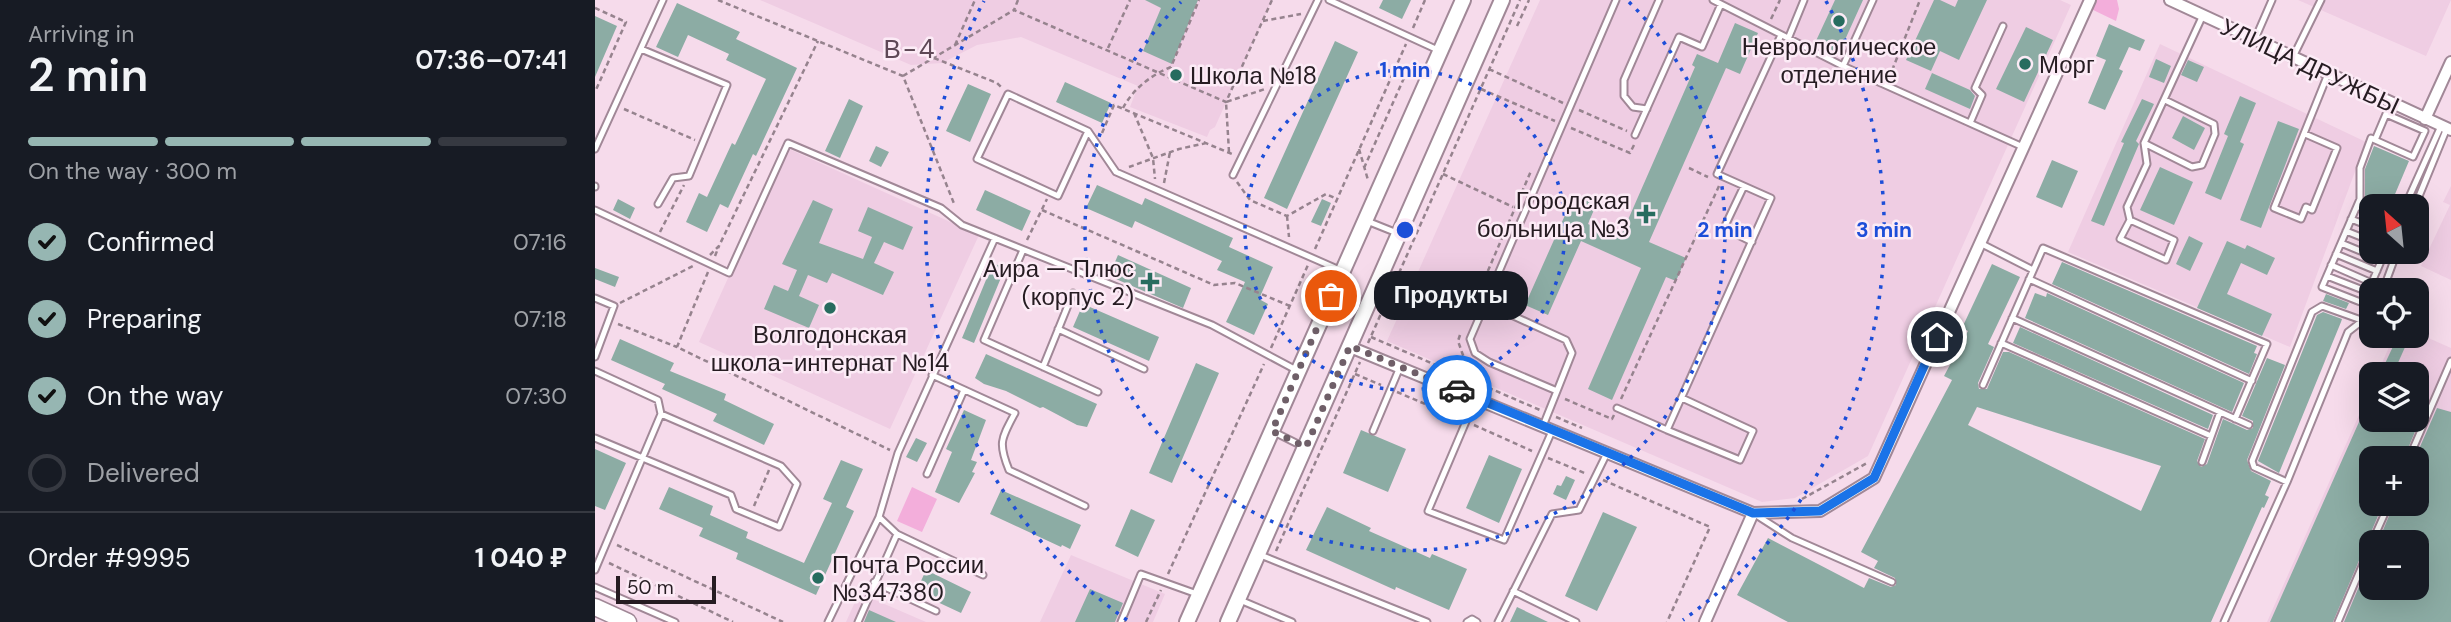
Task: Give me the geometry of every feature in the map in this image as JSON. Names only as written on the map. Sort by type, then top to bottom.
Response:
[{"type":"main road","points":[[595,607],[628,622]]},
{"type":"street","points":[[1187,622],[1463,0]]},
{"type":"street","points":[[1229,622],[1238,600],[1265,557],[1306,447],[1357,349],[1400,234],[1503,0]]},
{"type":"street","points":[[1357,349],[1753,513],[1820,511],[1874,478],[2090,0]]},
{"type":"street","name":"УЛИЦА ДРУЖБЫ","points":[[2169,0],[2293,57],[2392,111],[2446,128]]},
{"type":"street","points":[[2422,122],[2451,62]]},
{"type":"street","points":[[1705,622],[1753,513]]},
{"type":"lane","points":[[595,149],[663,0]]},
{"type":"lane","points":[[1233,175],[1318,0]]},
{"type":"lane","points":[[1329,0],[1440,51]]},
{"type":"lane","points":[[1556,393],[1489,362],[1475,353],[1470,339],[1616,0]]},
{"type":"lane","points":[[1647,109],[1633,107],[1623,96],[1624,80],[1659,0]]},
{"type":"lane","points":[[1713,0],[1843,66],[2023,147]]},
{"type":"lane","points":[[1788,39],[1804,0]]},
{"type":"lane","points":[[1843,66],[1873,0]]},
{"type":"lane","points":[[2255,39],[2272,0]]},
{"type":"lane","points":[[2293,57],[2321,0]]},
{"type":"lane","points":[[1635,135],[1679,37],[1702,47],[1721,4]]},
{"type":"lane","points":[[2130,220],[2174,240],[2166,260],[2120,239],[2130,220],[2127,207],[2147,164],[2144,143],[2203,15]]},
{"type":"lane","points":[[1970,123],[1982,95],[1975,88],[2003,26]]},
{"type":"lane","points":[[1667,430],[1771,198],[1717,174],[1781,35]]},
{"type":"lane","points":[[641,49],[727,85],[689,176],[673,178],[658,204]]},
{"type":"lane","points":[[2305,134],[2337,148],[2312,210],[2306,207],[2301,219],[2274,208],[2328,75]]},
{"type":"lane","points":[[1088,131],[1058,196],[977,159],[1008,94],[1088,131],[1116,172],[1342,271]]},
{"type":"lane","points":[[2144,143],[2192,167],[2202,165],[2215,134],[2214,124],[2165,100]]},
{"type":"lane","points":[[2359,301],[2322,287],[2360,199],[2360,168],[2386,114],[2392,111]]},
{"type":"lane","points":[[2373,139],[2413,157],[2425,131],[2422,122]]},
{"type":"lane","points":[[2411,194],[2446,128]]},
{"type":"lane","points":[[2420,194],[2446,128]]},
{"type":"lane","points":[[595,210],[729,273],[787,143],[941,208],[962,225],[1212,325],[1299,371]]},
{"type":"lane","points":[[1744,186],[1724,228],[1752,242]]},
{"type":"lane","points":[[2351,219],[2359,222]]},
{"type":"lane","points":[[1366,220],[1400,234]]},
{"type":"lane","points":[[2346,231],[2359,236]]},
{"type":"lane","points":[[828,622],[879,517],[898,453],[995,238]]},
{"type":"lane","points":[[1980,243],[2033,270]]},
{"type":"lane","points":[[2341,243],[2359,250]]},
{"type":"lane","points":[[1983,385],[2043,248],[2267,344],[2235,419]]},
{"type":"lane","points":[[1023,250],[984,340],[1098,392]]},
{"type":"lane","points":[[2336,254],[2377,271]]},
{"type":"lane","points":[[2374,278],[2380,264]]},
{"type":"lane","points":[[2332,265],[2363,278]]},
{"type":"lane","points":[[2327,276],[2359,288]]},
{"type":"lane","points":[[2029,279],[2252,381]]},
{"type":"lane","points":[[1043,367],[1073,293]]},
{"type":"lane","points":[[595,298],[614,306],[595,357]]},
{"type":"lane","points":[[1476,398],[1428,511],[1503,540],[1541,455],[1548,428],[1548,414],[1572,353],[1566,341],[1485,303]]},
{"type":"lane","points":[[2287,482],[2254,467],[2252,461],[2312,312],[2322,306],[2359,319]]},
{"type":"lane","points":[[2012,318],[2249,425]]},
{"type":"lane","points":[[2224,622],[2287,482],[2348,332],[2359,324]]},
{"type":"lane","points":[[1058,329],[1145,369]]},
{"type":"lane","points":[[2001,343],[2211,436]]},
{"type":"lane","points":[[2414,446],[2451,361]]},
{"type":"lane","points":[[1373,431],[1400,367]]},
{"type":"lane","points":[[595,371],[658,400],[661,414],[595,570]]},
{"type":"lane","points":[[932,375],[1014,413],[1005,430],[1000,450],[1009,470],[1085,506]]},
{"type":"lane","points":[[927,474],[964,390]]},
{"type":"lane","points":[[1617,408],[1740,460],[1753,431],[1682,398]]},
{"type":"lane","points":[[2202,461],[2221,412]]},
{"type":"lane","points":[[595,438],[731,495],[736,509],[779,527],[797,484],[781,467],[661,414]]},
{"type":"lane","points":[[1272,431],[1306,447]]},
{"type":"lane","points":[[1498,622],[1552,514],[1579,510],[1607,453]]},
{"type":"lane","points":[[1753,513],[1792,538],[1892,582]]},
{"type":"lane","points":[[879,517],[897,534],[983,575]]},
{"type":"lane","points":[[857,622],[897,534]]},
{"type":"lane","points":[[1265,557],[1427,622]]},
{"type":"lane","points":[[1121,622],[1141,574],[1199,595]]},
{"type":"lane","points":[[2338,622],[2359,574]]},
{"type":"lane","points":[[874,582],[936,611]]},
{"type":"lane","points":[[595,587],[675,622]]},
{"type":"lane","points":[[1513,591],[1576,622]]},
{"type":"lane","points":[[1238,600],[1292,622]]},
{"type":"lane","points":[[1467,622],[1472,619],[1477,622]]},
{"type":"path","points":[[718,0],[903,76],[962,225]]},
{"type":"path","points":[[954,45],[975,0]]},
{"type":"path","points":[[903,76],[1014,10],[1019,0]]},
{"type":"path","points":[[1107,49],[1130,0]]},
{"type":"path","points":[[1123,108],[1130,94],[1159,72],[1171,67],[1199,0]]},
{"type":"path","points":[[1229,152],[1226,102],[1272,0]]},
{"type":"path","points":[[1146,622],[1425,0]]},
{"type":"path","points":[[1265,557],[1355,373],[1357,349],[1371,337],[1520,0]]},
{"type":"path","points":[[1517,26],[1529,0]]},
{"type":"path","points":[[1767,28],[1780,0]]},
{"type":"path","points":[[1886,86],[1920,0]]},
{"type":"path","points":[[595,8],[626,22],[595,92]]},
{"type":"path","points":[[1014,10],[1226,102],[1277,84]]},
{"type":"path","points":[[1263,21],[1312,12]]},
{"type":"path","points":[[677,347],[719,246],[818,41]]},
{"type":"path","points":[[933,58],[997,83],[1008,94]]},
{"type":"path","points":[[1364,168],[1404,79]]},
{"type":"path","points":[[1555,121],[1563,103]]},
{"type":"path","points":[[615,105],[703,143]]},
{"type":"path","points":[[1097,143],[1114,105],[1241,158]]},
{"type":"path","points":[[1134,113],[1153,158],[1159,191]]},
{"type":"path","points":[[1116,172],[1170,152],[1206,143]]},
{"type":"path","points":[[1159,191],[1170,152]]},
{"type":"path","points":[[1689,168],[1710,178]]},
{"type":"path","points":[[1468,317],[1531,170]]},
{"type":"path","points":[[1443,174],[1514,208]]},
{"type":"path","points":[[1233,175],[1250,200],[1287,216]]},
{"type":"path","points":[[657,239],[689,176]]},
{"type":"path","points":[[1556,393],[1612,419],[1721,183]]},
{"type":"path","points":[[1023,250],[1051,192]]},
{"type":"path","points":[[1287,216],[1326,194],[1337,199]]},
{"type":"path","points":[[1042,210],[1213,285],[1235,284],[1290,306]]},
{"type":"path","points":[[1287,216],[1291,249]]},
{"type":"path","points":[[614,306],[703,261],[719,246]]},
{"type":"path","points":[[609,321],[677,347],[898,453]]},
{"type":"path","points":[[1463,329],[1458,341],[1464,358],[1475,363]]},
{"type":"path","points":[[1371,337],[1586,430]]},
{"type":"path","points":[[1355,373],[1710,527],[1667,622]]},
{"type":"path","points":[[1796,502],[1869,462]]},
{"type":"path","points":[[750,515],[773,463]]},
{"type":"path","points":[[608,541],[783,622]]},
{"type":"path","points":[[600,559],[733,622]]},
{"type":"shaded area","name":"Школа №18","points":[[760,0],[1272,0],[1215,127],[1207,137],[1130,107],[1138,86],[1021,37],[977,45],[942,63],[911,65]]},
{"type":"shaded area","points":[[1540,0],[2060,0],[2071,5],[1868,456],[1795,498],[1762,502],[1387,341]]},
{"type":"shaded area","points":[[2093,0],[2117,0],[2119,9],[2116,21],[2089,8]]},
{"type":"shaded area","points":[[2298,0],[2451,0],[2426,56]]},
{"type":"shaded area","points":[[2160,44],[2366,142],[2290,347],[2068,252]]},
{"type":"shaded area","name":"Волгодонская школа-интернат №14","points":[[787,148],[979,235],[890,429],[699,342]]},
{"type":"shaded area","points":[[2451,186],[2451,280],[2421,266],[2429,264],[2429,249],[2450,205],[2443,202]]},
{"type":"shaded area","points":[[2429,338],[2451,348],[2451,622],[2267,622],[2359,415],[2359,432],[2429,432],[2429,362],[2382,362],[2389,348],[2429,348]]},
{"type":"shaded area","points":[[912,487],[937,499],[922,532],[897,521]]},
{"type":"shaded area","points":[[1071,555],[1165,594],[1153,622],[1040,622]]},
{"type":"shaded area","points":[[859,593],[926,622],[846,622]]},
{"type":"building","points":[[1145,0],[1198,0],[1172,64],[1143,51],[1161,8]]},
{"type":"building","points":[[1383,0],[1411,0],[1402,19],[1379,8]]},
{"type":"building","name":"Неврологическое отделение","points":[[1835,0],[1863,0],[1839,53],[1815,43]]},
{"type":"building","points":[[1934,0],[1955,7],[1958,0],[1987,0],[1959,60],[1940,51],[1931,71],[1906,60]]},
{"type":"building","points":[[677,3],[740,32],[736,39],[797,68],[756,156],[753,154],[728,208],[720,204],[707,232],[686,222],[699,193],[707,197],[766,79],[726,60],[729,54],[688,35],[678,57],[656,47]]},
{"type":"building","points":[[595,16],[617,26],[595,77]]},
{"type":"building","name":"Городская больница №3","points":[[1735,23],[1758,33],[1740,74],[1726,68],[1649,242],[1686,258],[1676,281],[1666,277],[1612,400],[1588,389],[1641,268],[1581,241],[1548,315],[1525,305],[1574,195],[1596,205],[1588,224],[1620,238],[1695,67],[1692,65],[1697,54],[1718,63]]},
{"type":"building","points":[[2109,24],[2145,40],[2140,51],[2129,47],[2119,69],[2123,71],[2105,110],[2088,103],[2106,60],[2096,56]]},
{"type":"building","name":"Морг","points":[[2026,27],[2053,40],[2024,102],[1996,89]]},
{"type":"building","points":[[1335,41],[1358,52],[1287,209],[1264,198]]},
{"type":"building","points":[[2156,59],[2171,66],[2164,83],[2149,77]]},
{"type":"building","points":[[2188,60],[2204,67],[2197,82],[2181,75]]},
{"type":"building","points":[[1932,73],[1970,90],[1975,96],[1970,109],[1925,89]]},
{"type":"building","points":[[1065,82],[1111,103],[1102,123],[1056,102]]},
{"type":"building","points":[[968,84],[991,94],[970,142],[946,131]]},
{"type":"building","points":[[2240,96],[2256,103],[2240,142],[2244,144],[2221,200],[2205,193],[2228,136],[2224,134]]},
{"type":"building","points":[[849,99],[863,106],[840,158],[825,151]]},
{"type":"building","points":[[2142,99],[2154,104],[2136,141],[2139,144],[2104,226],[2091,221],[2124,143],[2121,142]]},
{"type":"building","points":[[2183,116],[2205,128],[2194,150],[2172,138]]},
{"type":"building","points":[[2278,121],[2299,129],[2261,228],[2240,220]]},
{"type":"building","points":[[876,146],[889,152],[881,167],[869,161]]},
{"type":"building","points":[[2374,146],[2409,161],[2395,194],[2365,194],[2365,169]]},
{"type":"building","points":[[2052,160],[2078,171],[2062,208],[2036,197]]},
{"type":"building","points":[[2160,167],[2193,182],[2174,225],[2140,210]]},
{"type":"building","points":[[1097,185],[1142,205],[1145,198],[1233,238],[1229,247],[1273,267],[1259,299],[1268,304],[1254,335],[1226,322],[1245,282],[1217,270],[1222,261],[1135,221],[1132,228],[1086,208]]},
{"type":"building","points":[[985,190],[1031,211],[1022,231],[976,210]]},
{"type":"building","points":[[618,199],[635,208],[630,219],[613,210]]},
{"type":"building","points":[[1322,199],[1331,203],[1321,226],[1311,222]]},
{"type":"building","points":[[813,200],[833,209],[819,243],[863,259],[872,237],[858,231],[868,207],[913,227],[903,250],[884,242],[874,263],[894,272],[883,295],[832,273],[827,283],[808,275],[799,296],[819,305],[809,328],[764,309],[774,285],[788,291],[797,270],[782,264]]},
{"type":"building","points":[[2189,236],[2203,243],[2190,271],[2176,264]]},
{"type":"building","points":[[2227,241],[2245,249],[2247,245],[2275,258],[2267,275],[2241,263],[2227,294],[2272,314],[2262,336],[2197,308]]},
{"type":"building","name":"Аира — Плюс (корпус 2)","points":[[1118,255],[1191,288],[1183,308],[1109,276]]},
{"type":"building","points":[[2062,262],[2257,346],[2254,353],[2257,354],[2249,374],[2052,284]]},
{"type":"building","points":[[993,263],[1005,268],[974,343],[962,338]]},
{"type":"building","points":[[1992,264],[2020,277],[1988,344],[1994,347],[1978,383],[1979,389],[1987,389],[2003,352],[2009,352],[2205,439],[2197,461],[2201,467],[2207,464],[2223,419],[2247,430],[2253,428],[2253,421],[2242,416],[2267,358],[2285,365],[2247,460],[2251,471],[2271,481],[2265,495],[2269,497],[2264,508],[2262,507],[2211,622],[1788,622],[1737,595],[1768,538],[1864,588],[1869,578],[1891,587],[1896,585],[1895,578],[1874,568],[1878,561],[1861,552],[1952,380],[1944,376],[1968,331],[1962,328]],"holes":[[[1977,407],[2161,466],[2141,511],[1968,425]]]},
{"type":"building","points":[[595,268],[619,277],[615,287],[595,279]]},
{"type":"building","points":[[2035,293],[2046,297],[2047,293],[2244,383],[2232,412],[2025,318]]},
{"type":"building","points":[[2326,294],[2349,303],[2346,309],[2323,301]]},
{"type":"building","points":[[1083,304],[1159,337],[1149,361],[1073,327]]},
{"type":"building","points":[[2323,312],[2342,319],[2279,473],[2258,461],[2317,315]]},
{"type":"building","points":[[2020,327],[2213,415],[2208,429],[2013,343]]},
{"type":"building","points":[[620,339],[674,363],[670,371],[726,394],[724,400],[774,424],[764,445],[713,421],[717,414],[662,389],[665,384],[611,360]]},
{"type":"building","points":[[2392,348],[2405,348],[2398,362],[2386,362]]},
{"type":"building","points":[[986,354],[1097,404],[1087,427],[1077,425],[1043,407],[975,378]]},
{"type":"building","points":[[1196,363],[1219,373],[1172,483],[1149,473]]},
{"type":"building","points":[[2437,408],[2451,412],[2451,622],[2344,622],[2359,586],[2359,600],[2429,600],[2429,530],[2383,530],[2389,516],[2429,516],[2429,446],[2420,446],[2426,432],[2429,432]]},
{"type":"building","points":[[964,410],[986,420],[971,460],[977,462],[972,472],[975,473],[959,503],[935,492],[952,452],[946,449]]},
{"type":"building","points":[[2359,422],[2359,432],[2415,432],[2409,446],[2359,446],[2359,516],[2378,516],[2372,530],[2359,530],[2359,561],[2333,622],[2270,622]]},
{"type":"building","points":[[1361,430],[1406,449],[1388,492],[1343,473]]},
{"type":"building","points":[[916,438],[927,443],[917,462],[906,457]]},
{"type":"building","points":[[595,449],[626,463],[605,510],[595,506]]},
{"type":"building","points":[[1489,455],[1522,469],[1499,523],[1466,508]]},
{"type":"building","points":[[841,460],[863,469],[846,507],[854,511],[816,595],[736,559],[738,553],[699,536],[703,528],[659,509],[669,487],[713,506],[710,515],[748,532],[746,538],[804,563],[832,503],[823,499]]},
{"type":"building","points":[[1566,476],[1575,480],[1566,500],[1553,494]]},
{"type":"building","points":[[1001,490],[1081,525],[1070,549],[990,514]]},
{"type":"building","points":[[1327,507],[1371,528],[1369,531],[1430,558],[1432,554],[1467,569],[1449,610],[1396,587],[1395,590],[1306,550]]},
{"type":"building","points":[[1131,509],[1155,520],[1138,557],[1115,546]]},
{"type":"building","points":[[1603,512],[1637,527],[1597,611],[1565,596]]},
{"type":"building","points":[[926,570],[971,592],[961,613],[916,592]]},
{"type":"building","points":[[1090,589],[1123,603],[1115,622],[1075,622]]},
{"type":"building","points":[[1517,607],[1548,622],[1510,622]]},
{"type":"building","points":[[869,610],[896,622],[864,622]]},
{"type":"way so far","points":[[1331,296],[1272,431],[1306,447],[1350,346],[1457,390]]},
{"type":"place","name":"Неврологическое отделение","points":[[1839,21]]},
{"type":"place","name":"Морг","points":[[2025,64]]},
{"type":"place","name":"Школа №18","points":[[1176,75]]},
{"type":"place","name":"Городская больница №3","points":[[1646,214]]},
{"type":"place","name":"Аира — Плюс (корпус 2)","points":[[1150,282]]},
{"type":"place","name":"Продукты","points":[[1331,296]]},
{"type":"place","name":"Волгодонская школа-интернат №14","points":[[830,308]]},
{"type":"place","name":"Почта России №347380","points":[[818,578]]},
{"type":"district","name":"В-4","points":[[910,49]]},
{"type":"route","points":[[1457,390],[1753,513],[1820,511],[1874,478],[1937,337]]}]
